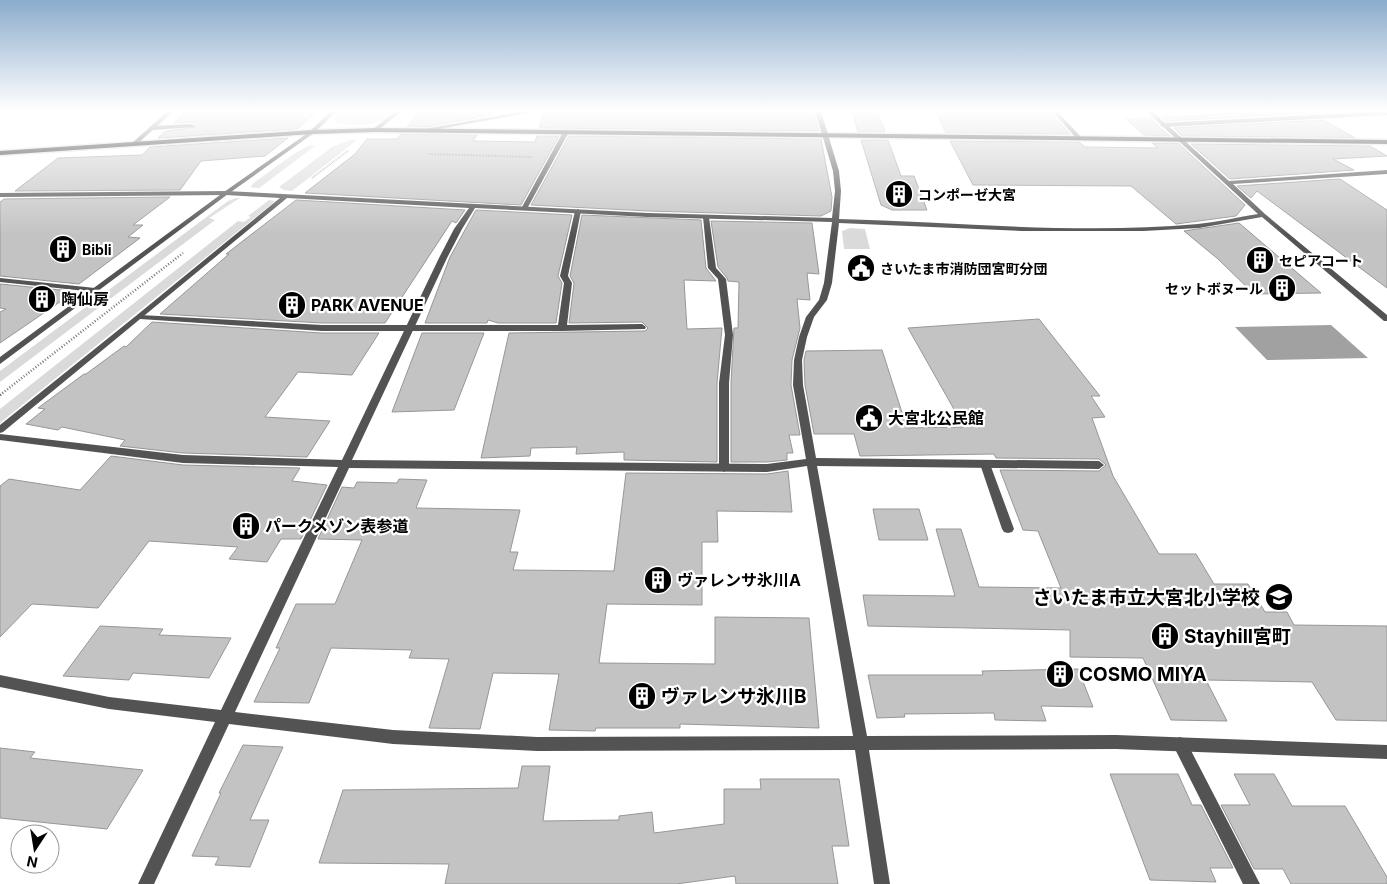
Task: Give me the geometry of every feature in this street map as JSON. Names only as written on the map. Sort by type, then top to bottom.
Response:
[{"type":"street","points":[[0,361],[283,152]]},
{"type":"street","points":[[525,207],[555,152]]},
{"type":"street","points":[[831,152],[838,191],[828,282],[823,300],[810,317],[803,337],[798,360],[798,385],[861,742],[882,884]]},
{"type":"street","points":[[1193,152],[1263,215],[1387,318]]},
{"type":"street","points":[[1227,183],[1387,172]]},
{"type":"street","points":[[0,195],[226,193],[289,195],[706,217],[1022,229],[1134,229],[1199,226],[1263,215]]},
{"type":"street","points":[[0,430],[289,195]]},
{"type":"street","points":[[146,884],[411,326],[458,229],[474,205]]},
{"type":"street","points":[[562,328],[568,284],[564,276],[578,211]]},
{"type":"street","points":[[706,217],[712,268],[722,279],[729,335],[724,383],[724,468]]},
{"type":"street","points":[[0,280],[95,290]]},
{"type":"street","points":[[140,317],[322,328],[411,326],[642,327]]},
{"type":"street","points":[[0,437],[183,459],[346,464],[724,468],[767,468],[811,462],[1099,465]]},
{"type":"street","points":[[985,464],[1008,529]]},
{"type":"street","points":[[0,681],[109,704],[393,737],[537,744],[1116,742],[1387,752]]},
{"type":"street","points":[[1180,744],[1252,884]]},
{"type":"path","points":[[289,195],[346,152]]},
{"type":"path","points":[[428,154],[552,157]]},
{"type":"shaded area","points":[[307,152],[259,188],[250,187],[255,182],[295,153]]},
{"type":"shaded area","points":[[325,152],[341,152],[292,191],[279,187]]},
{"type":"shaded area","points":[[240,198],[209,218],[215,220],[0,382],[0,371],[228,201]]},
{"type":"shaded area","points":[[269,200],[274,201],[0,423],[0,409],[238,221],[244,222],[251,217],[248,216]]},
{"type":"shaded area","points":[[850,228],[865,229],[870,249],[844,249],[842,231]]},
{"type":"shaded area","points":[[1331,325],[1368,358],[1267,360],[1235,327]]},
{"type":"building","points":[[145,152],[270,152],[265,156],[201,161],[180,190],[15,191],[58,158],[142,155]]},
{"type":"building","points":[[356,152],[550,152],[521,205],[305,193]]},
{"type":"building","points":[[560,152],[824,152],[832,197],[831,211],[821,216],[648,211],[531,205]]},
{"type":"building","name":"コンポーゼ大宮","points":[[865,152],[892,152],[901,176],[914,176],[927,210],[892,210],[881,205]]},
{"type":"building","points":[[956,152],[1188,152],[1245,205],[1236,216],[1176,224],[1131,186],[973,185]]},
{"type":"building","points":[[1200,152],[1381,152],[1387,156],[1333,159],[1354,170],[1230,179]]},
{"type":"building","points":[[1340,179],[1387,210],[1387,288],[1257,191],[1251,198],[1237,186]]},
{"type":"building","name":"Bibli","points":[[170,197],[133,225],[143,225],[128,237],[140,238],[79,284],[0,276],[0,202],[4,199]]},
{"type":"building","points":[[296,200],[465,210],[456,223],[452,221],[385,323],[322,323],[160,314],[229,254],[226,254]]},
{"type":"building","points":[[476,210],[572,215],[558,276],[562,283],[556,323],[498,323],[488,320],[487,323],[425,323],[450,257]]},
{"type":"building","points":[[582,215],[701,220],[706,268],[716,281],[684,280],[687,329],[722,328],[717,383],[717,462],[624,460],[624,452],[576,454],[577,447],[531,448],[530,456],[481,458],[509,333],[645,331],[648,328],[642,322],[569,323],[574,283],[570,276]]},
{"type":"building","points":[[711,221],[812,223],[819,274],[807,273],[810,300],[797,299],[800,328],[792,360],[791,385],[800,435],[789,435],[793,453],[787,453],[787,460],[731,462],[731,383],[734,328],[738,328],[739,282],[728,281],[718,267]]},
{"type":"building","points":[[1239,223],[1321,293],[1254,294],[1218,259],[1184,231]]},
{"type":"building","points":[[0,284],[71,291],[66,295],[70,295],[0,343],[0,312],[6,309],[0,308]]},
{"type":"building","points":[[1039,319],[1100,396],[1091,396],[1105,417],[1092,418],[1113,476],[1159,554],[1196,554],[1214,584],[1248,584],[1265,612],[1287,612],[1294,625],[1387,626],[1387,721],[1336,720],[1312,682],[1206,680],[1227,721],[1171,720],[1143,658],[1070,657],[1070,630],[868,626],[863,595],[955,596],[936,529],[961,529],[979,587],[1061,588],[1038,531],[1023,530],[1000,470],[1099,471],[1106,465],[1099,459],[996,458],[994,454],[860,456],[854,434],[814,434],[805,385],[804,360],[806,351],[882,350],[907,428],[964,427],[908,328]]},
{"type":"building","points":[[152,322],[322,333],[379,333],[352,375],[298,372],[265,417],[330,421],[307,457],[183,453],[120,446],[125,440],[62,427],[58,430],[26,424],[45,409],[38,408],[124,346],[126,347]]},
{"type":"building","points":[[422,333],[484,333],[454,410],[392,412]]},
{"type":"building","points":[[111,456],[183,465],[300,468],[292,481],[327,485],[301,539],[281,539],[267,562],[229,559],[238,547],[149,541],[98,608],[32,604],[0,637],[0,486],[9,479],[80,490]]},
{"type":"building","points":[[788,471],[792,512],[717,511],[718,542],[702,542],[702,605],[607,604],[599,663],[715,664],[715,617],[809,618],[819,728],[680,724],[680,728],[596,728],[595,731],[549,730],[559,674],[493,673],[480,729],[429,728],[449,659],[409,658],[412,650],[331,648],[309,703],[254,702],[280,648],[276,648],[296,604],[335,604],[362,540],[318,539],[342,487],[354,488],[357,482],[397,483],[399,479],[427,480],[416,508],[520,510],[510,552],[518,552],[513,570],[614,571],[626,473],[767,474]]},
{"type":"building","points":[[873,509],[919,509],[928,540],[879,540]]},
{"type":"building","points":[[100,626],[163,629],[159,635],[231,638],[209,678],[133,673],[129,680],[63,676]]},
{"type":"building","points":[[1078,669],[1093,707],[1041,706],[1046,721],[995,720],[994,713],[904,714],[905,717],[877,718],[868,675],[983,675],[982,671]]},
{"type":"building","points":[[243,745],[283,747],[250,820],[269,820],[250,867],[215,865],[219,857],[192,856],[221,793],[219,793]]},
{"type":"building","points":[[0,748],[35,752],[30,758],[143,770],[107,829],[0,818]]},
{"type":"building","points":[[522,766],[550,766],[543,821],[619,820],[619,816],[652,812],[654,833],[724,824],[724,789],[761,789],[760,779],[839,779],[849,846],[832,846],[838,884],[736,884],[735,876],[676,884],[445,884],[449,864],[319,863],[343,790],[518,788]]},
{"type":"building","points":[[1110,774],[1178,774],[1192,805],[1201,805],[1233,868],[1210,868],[1216,882],[1150,880]]},
{"type":"building","points":[[1234,774],[1274,774],[1292,806],[1345,806],[1387,877],[1387,884],[1291,884],[1283,869],[1254,869],[1221,805],[1250,805]]},
{"type":"place","name":"コンポーゼ大宮","points":[[899,194]]},
{"type":"place","name":"Bibli","points":[[63,249]]},
{"type":"place","name":"セピアコート","points":[[1260,260]]},
{"type":"place","name":"さいたま市消防団宮町分団","points":[[861,268]]},
{"type":"place","name":"セットボヌール","points":[[1282,288]]},
{"type":"place","name":"陶仙房","points":[[42,299]]},
{"type":"place","name":"PARK AVENUE","points":[[292,305]]},
{"type":"place","name":"大宮北公民館","points":[[869,418]]},
{"type":"place","name":"パークメゾン表参道","points":[[246,526]]},
{"type":"place","name":"ヴァレンサ氷川A","points":[[658,580]]},
{"type":"place","name":"さいたま市立大宮北小学校","points":[[1279,597]]},
{"type":"place","name":"Stayhill宮町","points":[[1165,636]]},
{"type":"place","name":"COSMO MIYA","points":[[1060,674]]},
{"type":"place","name":"ヴァレンサ氷川B","points":[[642,696]]}]
